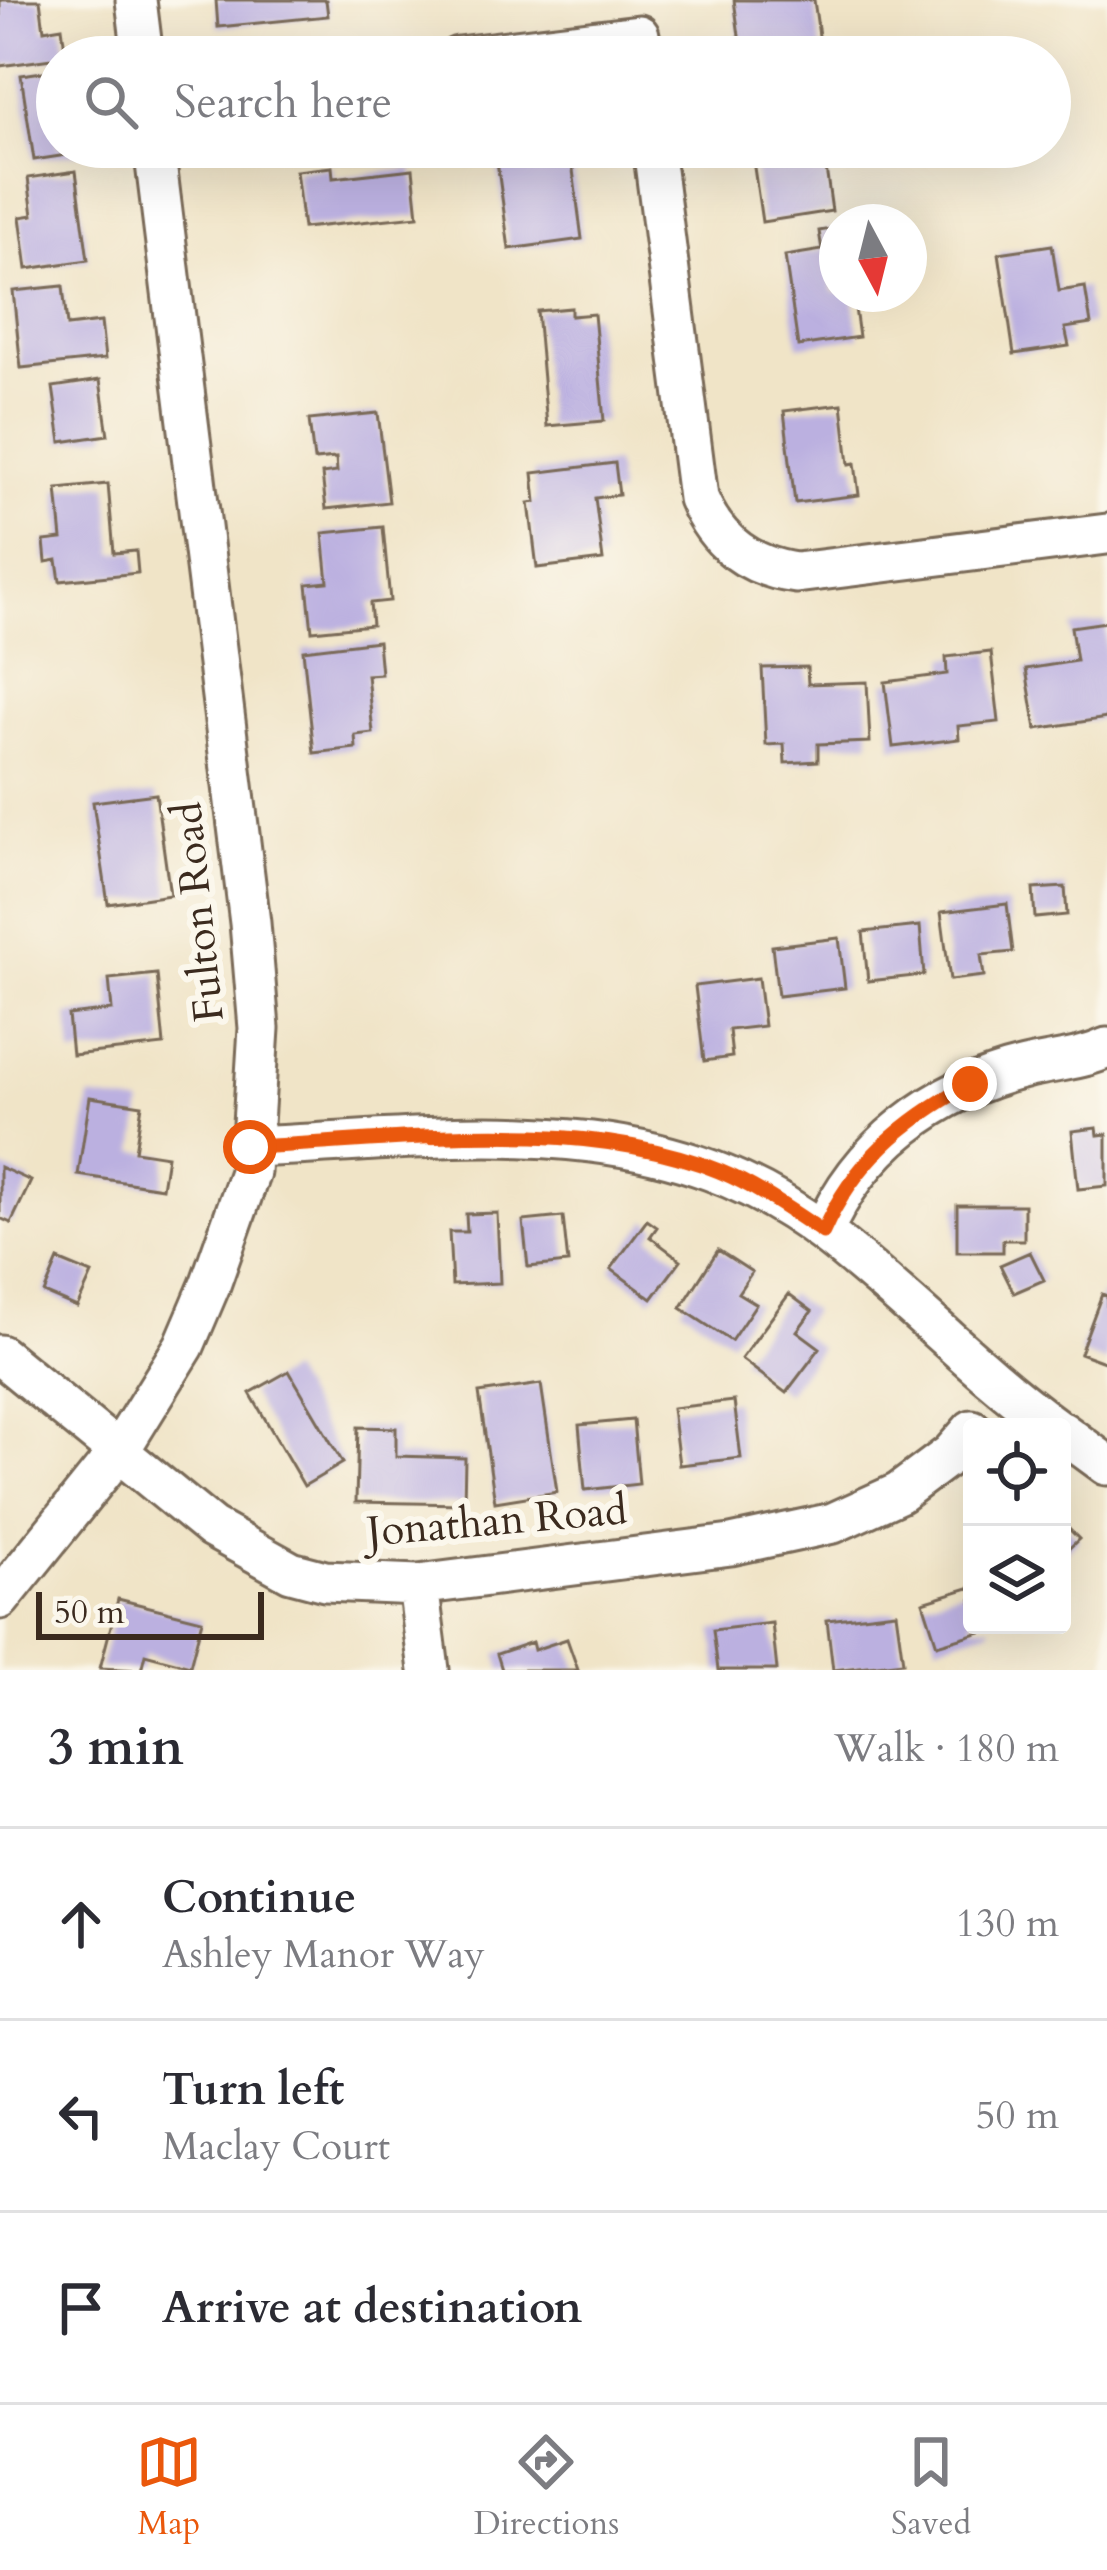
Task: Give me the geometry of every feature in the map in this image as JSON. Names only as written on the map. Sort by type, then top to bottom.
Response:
[{"type":"street","points":[[136,0],[140,36]]},
{"type":"street","points":[[603,36],[638,31]]},
{"type":"street","name":"Fulton Road","points":[[0,1599],[119,1451],[184,1346],[250,1172],[259,1028],[250,923],[157,168]]},
{"type":"street","points":[[656,168],[698,498],[724,542],[773,570],[796,573],[1107,534]]},
{"type":"street","points":[[823,1232],[840,1192],[916,1115],[970,1084],[1107,1048]]},
{"type":"street","points":[[250,1147],[541,1135],[620,1143],[718,1171],[823,1232],[1042,1418]]},
{"type":"street","name":"Jonathan Road","points":[[0,1355],[212,1528],[291,1572],[325,1581],[418,1585],[731,1545],[833,1522],[899,1493],[963,1440]]},
{"type":"street","name":"Jonathan Road","points":[[982,1418],[1006,1392]]},
{"type":"street","points":[[1071,1439],[1107,1465]]},
{"type":"street","points":[[418,1585],[429,1670]]},
{"type":"building","points":[[0,0],[40,0],[44,30],[62,27],[63,36],[36,36],[36,61],[0,66]]},
{"type":"building","points":[[216,0],[326,0],[328,16],[218,27]]},
{"type":"building","points":[[734,0],[814,0],[819,36],[739,36]]},
{"type":"building","points":[[36,73],[36,160],[34,160],[21,75]]},
{"type":"building","points":[[332,168],[333,178],[413,169],[418,216],[303,228],[296,171]]},
{"type":"building","points":[[498,168],[573,168],[582,239],[509,249]]},
{"type":"building","points":[[754,168],[826,168],[831,204],[819,204],[819,213],[762,222]]},
{"type":"building","points":[[76,171],[88,260],[27,269],[20,217],[33,215],[28,178]]},
{"type":"building","points":[[1052,245],[1059,291],[1085,287],[1091,324],[1065,328],[1069,346],[1014,354],[999,253]]},
{"type":"building","points":[[819,250],[819,312],[856,312],[859,337],[798,346],[785,256]]},
{"type":"building","points":[[63,286],[67,326],[101,322],[105,359],[21,368],[13,291]]},
{"type":"building","points":[[571,308],[571,316],[594,314],[604,421],[547,426],[537,311]]},
{"type":"building","points":[[100,380],[108,435],[61,442],[53,387]]},
{"type":"building","points":[[842,404],[849,464],[855,463],[859,495],[795,503],[784,411]]},
{"type":"building","points":[[378,413],[389,502],[326,509],[322,474],[337,472],[336,458],[314,460],[309,420]]},
{"type":"building","points":[[615,463],[619,495],[595,498],[603,560],[537,568],[529,503],[536,502],[533,473]]},
{"type":"building","points":[[108,484],[114,553],[136,551],[138,573],[60,581],[57,560],[46,562],[44,541],[62,539],[57,489]]},
{"type":"building","points":[[383,527],[390,601],[370,603],[372,625],[312,631],[307,584],[328,582],[323,533]]},
{"type":"building","points":[[1106,622],[1107,718],[1036,729],[1026,669],[1076,661],[1071,627]]},
{"type":"building","points":[[378,641],[381,674],[367,675],[373,733],[355,735],[356,748],[314,753],[303,650]]},
{"type":"building","points":[[991,652],[999,722],[958,726],[959,739],[893,747],[885,682],[947,674],[946,657]]},
{"type":"building","points":[[807,667],[808,684],[867,682],[870,742],[818,744],[818,761],[785,763],[784,744],[766,745],[762,668]]},
{"type":"building","points":[[156,794],[170,895],[108,904],[93,802]]},
{"type":"building","points":[[1065,887],[1067,915],[1035,918],[1033,889]]},
{"type":"building","points":[[1007,904],[1013,952],[981,955],[984,976],[950,980],[941,912]]},
{"type":"building","points":[[920,926],[924,975],[868,981],[863,932]]},
{"type":"building","points":[[839,938],[845,988],[778,996],[772,946]]},
{"type":"building","points":[[157,974],[164,1045],[72,1055],[68,1015],[112,1010],[109,979]]},
{"type":"building","points":[[758,978],[764,1026],[729,1030],[732,1057],[704,1061],[695,986]]},
{"type":"building","points":[[90,1097],[142,1105],[135,1151],[167,1156],[162,1188],[78,1175]]},
{"type":"building","points":[[1097,1128],[1098,1135],[1107,1134],[1107,1186],[1078,1189],[1072,1131]]},
{"type":"building","points":[[0,1167],[31,1181],[11,1223],[0,1218]]},
{"type":"building","points":[[957,1205],[1024,1205],[1024,1240],[1003,1240],[1003,1252],[957,1252]]},
{"type":"building","points":[[497,1213],[500,1283],[452,1285],[449,1232],[467,1232],[466,1214]]},
{"type":"building","points":[[563,1217],[568,1263],[528,1267],[523,1221]]},
{"type":"building","points":[[647,1220],[657,1227],[650,1237],[681,1260],[652,1299],[611,1269]]},
{"type":"building","points":[[718,1250],[752,1272],[738,1293],[756,1304],[731,1341],[681,1308]]},
{"type":"building","points":[[1030,1252],[1044,1280],[1014,1293],[1000,1265]]},
{"type":"building","points":[[58,1260],[92,1274],[77,1307],[44,1293]]},
{"type":"building","points":[[789,1294],[812,1311],[797,1331],[820,1348],[786,1393],[741,1359]]},
{"type":"building","points":[[1102,1294],[1107,1296],[1107,1363],[1080,1353]]},
{"type":"building","points":[[289,1371],[343,1463],[304,1486],[250,1393]]},
{"type":"building","points":[[541,1384],[557,1492],[495,1502],[479,1393]]},
{"type":"building","points":[[734,1401],[741,1458],[679,1465],[672,1408]]},
{"type":"building","points":[[633,1420],[639,1484],[585,1490],[579,1425]]},
{"type":"building","points":[[358,1427],[396,1428],[396,1456],[465,1458],[464,1504],[356,1502]]},
{"type":"building","points":[[963,1590],[963,1634],[974,1634],[937,1645],[923,1602]]},
{"type":"building","points":[[118,1599],[202,1620],[190,1666],[145,1654],[141,1670],[100,1668]]},
{"type":"building","points":[[896,1612],[903,1662],[833,1670],[827,1620]]},
{"type":"building","points":[[772,1623],[777,1670],[718,1670],[713,1630]]},
{"type":"building","points":[[567,1639],[578,1670],[502,1670],[497,1654],[532,1642],[534,1650]]},
{"type":"route","points":[[250,1147],[541,1135],[620,1143],[718,1171],[823,1232],[840,1192],[892,1136],[916,1115],[970,1084]]}]
